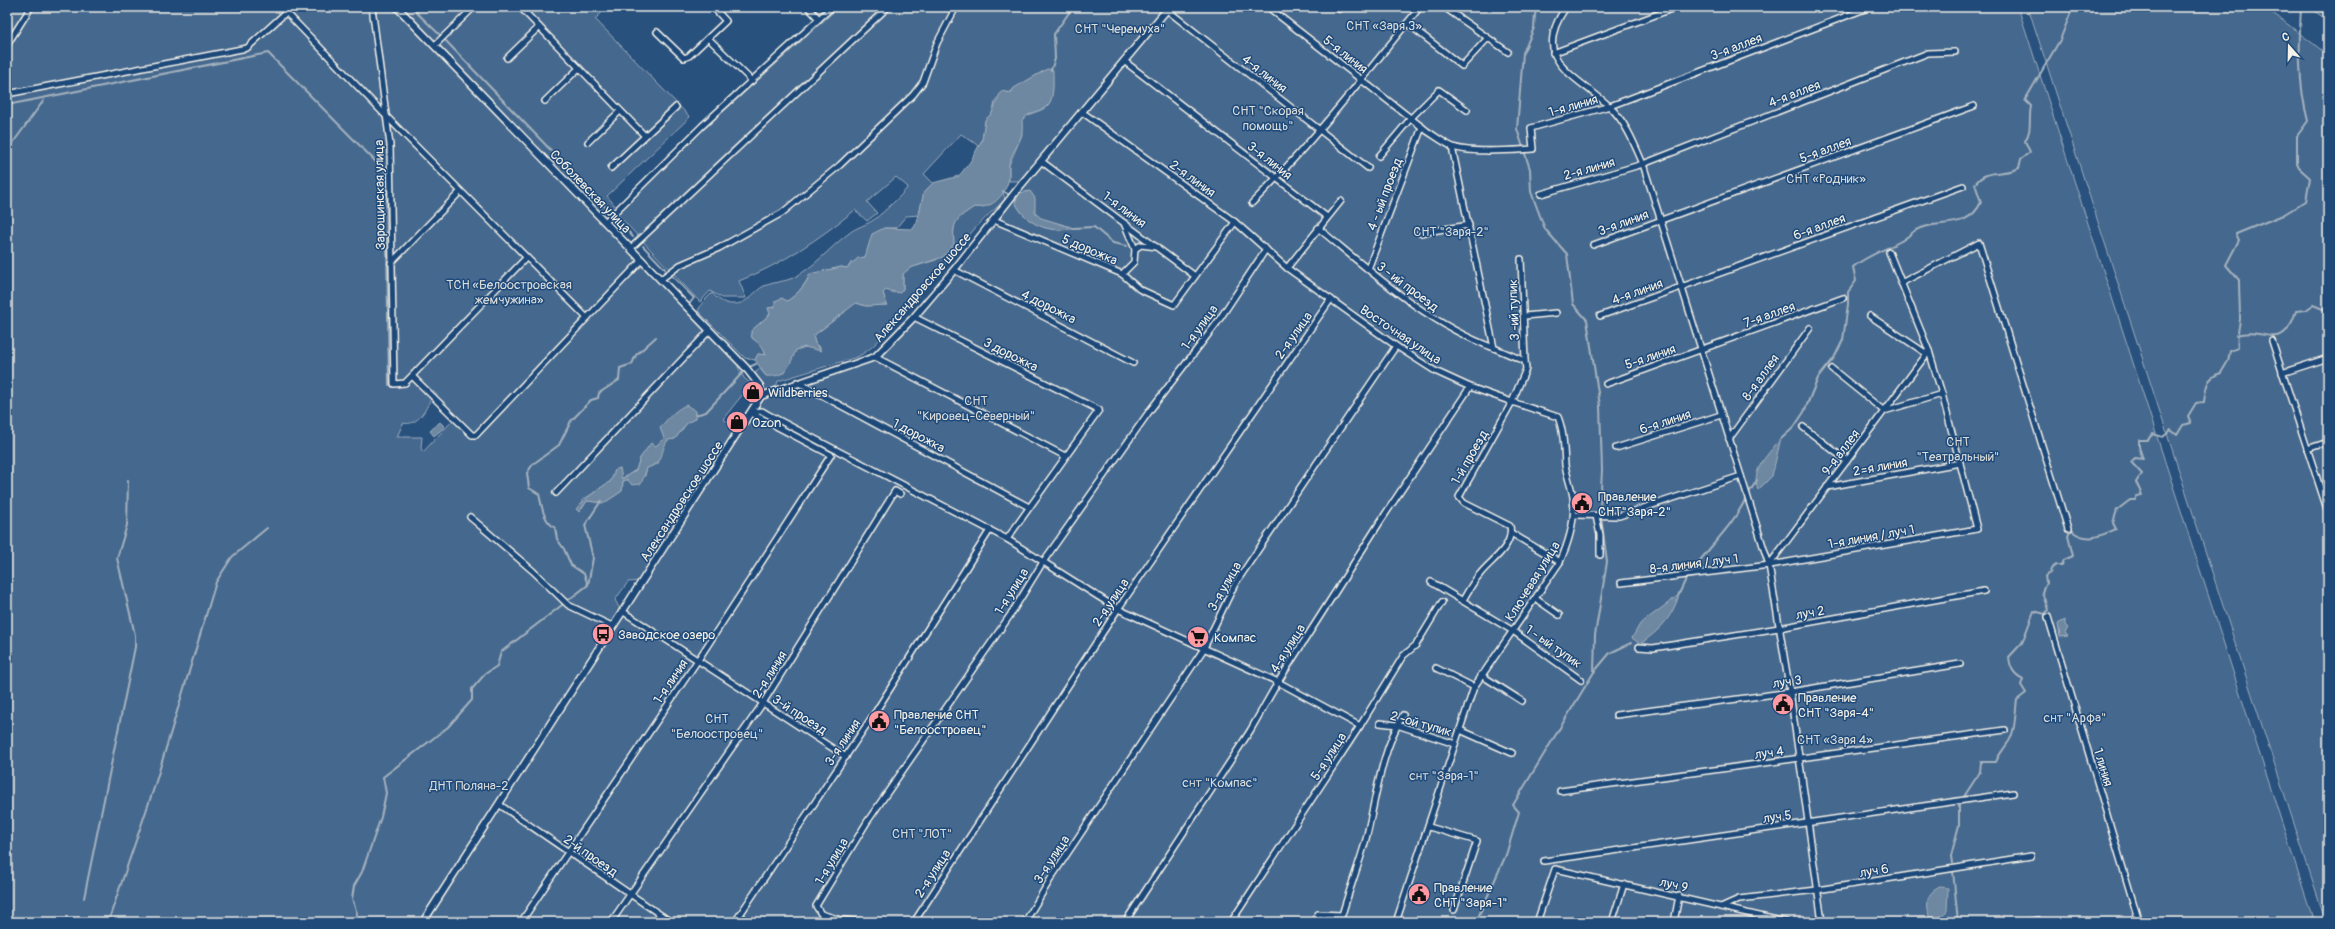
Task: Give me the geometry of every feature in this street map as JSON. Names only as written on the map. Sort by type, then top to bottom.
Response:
[{"type":"street","points":[[7,45],[31,7]]},
{"type":"street","points":[[281,7],[460,192],[587,318]]},
{"type":"street","points":[[7,94],[247,48],[292,7]]},
{"type":"street","name":"Зарощинская улица","points":[[372,7],[387,117],[392,176],[391,263],[394,384],[405,383],[412,376]]},
{"type":"street","name":"Соболевская улица","points":[[397,7],[661,279],[753,377],[760,386],[761,396]]},
{"type":"street","points":[[435,45],[474,7]]},
{"type":"street","points":[[520,7],[645,136]]},
{"type":"street","points":[[657,32],[684,58],[689,56],[709,39],[726,21],[714,7]]},
{"type":"street","points":[[808,7],[819,19]]},
{"type":"street","points":[[606,222],[752,81],[832,7]]},
{"type":"street","points":[[631,248],[888,7]]},
{"type":"street","points":[[661,279],[680,265],[719,248],[782,213],[840,165],[913,95],[923,82],[938,43],[956,7]]},
{"type":"street","name":"5-я линия","points":[[1268,7],[1422,127],[1452,147]]},
{"type":"street","points":[[1252,203],[1276,178],[1361,79],[1420,7]]},
{"type":"street","points":[[1444,7],[1487,39],[1508,52]]},
{"type":"street","points":[[1566,7],[1556,22],[1553,53],[1559,64],[1610,106],[1627,127],[1643,164],[1769,565],[1790,692],[1822,922]]},
{"type":"street","points":[[1553,53],[1677,7]]},
{"type":"street","name":"3-я аллея","points":[[1610,106],[1870,7]]},
{"type":"street","name":"Александровское шоссе","points":[[423,922],[500,805],[612,626],[761,396],[797,382],[875,357],[914,317],[954,270],[1041,161],[1168,8]]},
{"type":"street","name":"4-я линия","points":[[1168,8],[1368,168]]},
{"type":"street","points":[[1407,23],[1462,66],[1487,39]]},
{"type":"street","points":[[507,58],[539,27]]},
{"type":"street","points":[[709,39],[752,81]]},
{"type":"street","name":"4-я аллея","points":[[1643,164],[1928,53],[1955,52]]},
{"type":"street","name":"3-я линия","points":[[1124,61],[1327,217]]},
{"type":"street","points":[[545,101],[579,68]]},
{"type":"street","points":[[1379,156],[1411,118],[1439,90],[1466,110]]},
{"type":"street","name":"1-я линия","points":[[1452,147],[1461,149],[1533,149],[1531,128],[1610,106]]},
{"type":"street","name":"5-я аллея","points":[[1661,221],[1974,106]]},
{"type":"street","points":[[611,168],[676,107]]},
{"type":"street","points":[[588,142],[620,111]]},
{"type":"street","name":"2-я линия","points":[[1082,112],[1235,222],[1287,268]]},
{"type":"street","name":"4 - ый проезд","points":[[1368,269],[1422,127]]},
{"type":"street","points":[[1452,147],[1494,348],[1525,361],[1526,369],[1512,402]]},
{"type":"street","name":"1-я линия","points":[[1041,161],[1124,221],[1195,276]]},
{"type":"street","name":"2-я линия","points":[[1541,194],[1643,164]]},
{"type":"street","name":"6-я аллея","points":[[1681,287],[1963,186]]},
{"type":"street","points":[[391,263],[460,192]]},
{"type":"street","points":[[1287,268],[1341,201]]},
{"type":"street","name":"5 дорожка","points":[[994,220],[1122,274],[1139,289],[1174,305],[1195,276]]},
{"type":"street","points":[[1122,274],[1134,262],[1135,249],[1124,221]]},
{"type":"street","name":"3-я линия","points":[[1593,245],[1661,221]]},
{"type":"street","points":[[1195,276],[1235,222]]},
{"type":"street","points":[[1420,233],[1469,225]]},
{"type":"street","name":"3 - ий проезд","points":[[1318,228],[1405,300],[1438,321],[1494,348]]},
{"type":"street","points":[[1901,283],[1979,243],[2068,529]]},
{"type":"street","points":[[1135,249],[1141,245],[1158,248]]},
{"type":"street","name":"1-я улица","points":[[866,922],[841,920],[821,914],[816,906],[867,822],[1011,614],[1043,562],[1151,409],[1217,323],[1266,249]]},
{"type":"street","points":[[1889,252],[1928,353],[1942,394],[1960,463]]},
{"type":"street","points":[[526,258],[412,376],[472,435],[476,435],[642,260]]},
{"type":"street","name":"3 -ий тупик","points":[[1521,258],[1525,316],[1525,361]]},
{"type":"street","name":"Восточная улица","points":[[1287,268],[1396,346],[1435,371],[1470,388],[1512,402]]},
{"type":"street","name":"4 дорожка","points":[[954,270],[1133,362]]},
{"type":"street","name":"4-я линия","points":[[1600,316],[1681,287]]},
{"type":"street","name":"7-я аллея","points":[[1702,350],[1843,298]]},
{"type":"street","name":"2-я улица","points":[[914,922],[1118,609],[1331,299]]},
{"type":"street","points":[[1525,316],[1556,313]]},
{"type":"street","points":[[1870,316],[1928,353]]},
{"type":"street","name":"3 дорожка","points":[[914,317],[1098,410],[1065,456]]},
{"type":"street","name":"8-я аллея","points":[[1729,439],[1810,328]]},
{"type":"street","points":[[556,492],[709,331]]},
{"type":"street","points":[[2272,341],[2328,512]]},
{"type":"street","name":"3-я улица","points":[[1025,922],[1053,875],[1203,649],[1236,584],[1396,346]]},
{"type":"street","name":"5-я линия","points":[[1606,384],[1702,350]]},
{"type":"street","name":"9-я аллея","points":[[1769,565],[1928,353]]},
{"type":"street","points":[[875,357],[1065,456],[1008,540]]},
{"type":"street","points":[[2282,373],[2328,358]]},
{"type":"street","points":[[1832,369],[1884,411],[1942,394]]},
{"type":"street","name":"1 дорожка","points":[[797,382],[1029,507]]},
{"type":"street","name":"4-я улица","points":[[1125,922],[1250,732],[1278,682],[1380,522],[1470,388]]},
{"type":"street","name":"Ключевая улица","points":[[1396,922],[1429,827],[1474,687],[1536,599],[1560,562],[1569,542],[1574,515],[1573,496],[1567,480],[1562,426],[1558,416],[1512,402]]},
{"type":"street","name":"1-й проезд","points":[[1511,533],[1510,526],[1464,503],[1459,497],[1512,402]]},
{"type":"street","points":[[751,412],[762,411],[990,530],[1118,609],[1278,682],[1360,726]]},
{"type":"street","name":"1-я линия","points":[[521,922],[698,660],[831,455],[751,412]]},
{"type":"street","name":"6-я линия","points":[[1616,448],[1721,415]]},
{"type":"street","points":[[1803,427],[1847,461]]},
{"type":"street","points":[[2307,449],[2328,442]]},
{"type":"street","name":"2=я линия","points":[[1827,487],[1960,463]]},
{"type":"street","name":"1-я линия / луч 1","points":[[1769,565],[1977,528],[1960,463]]},
{"type":"street","points":[[1574,515],[1599,516],[1626,514],[1742,476]]},
{"type":"street","name":"2-я линия","points":[[611,922],[763,703],[898,492]]},
{"type":"street","points":[[1599,516],[1600,555]]},
{"type":"street","points":[[470,518],[533,571],[568,605],[612,626]]},
{"type":"street","name":"3-я линия","points":[[735,922],[846,757],[990,530]]},
{"type":"street","points":[[1463,600],[1480,574],[1500,554],[1511,533],[1560,562]]},
{"type":"street","name":"8-я линия / луч 1","points":[[1621,583],[1769,565]]},
{"type":"street","name":"1 - ый тупик","points":[[1431,582],[1513,631],[1581,680]]},
{"type":"street","name":"луч 2","points":[[1639,647],[1653,648],[1779,628],[1984,591]]},
{"type":"street","points":[[1536,599],[1558,615]]},
{"type":"street","name":"5-я улица","points":[[1231,922],[1360,726],[1403,656],[1416,645],[1442,602]]},
{"type":"street","name":"3-й проезд","points":[[622,611],[846,757]]},
{"type":"street","name":"1 линия","points":[[2048,617],[2139,922]]},
{"type":"street","name":"луч 3","points":[[1616,715],[1790,692],[1960,664]]},
{"type":"street","points":[[1436,668],[1474,687]]},
{"type":"street","points":[[1481,675],[1522,701]]},
{"type":"street","points":[[1313,922],[1318,914],[1342,915],[1365,843],[1378,780],[1397,725],[1403,715]]},
{"type":"street","name":"2 -ой тупик","points":[[1380,723],[1397,725],[1455,744]]},
{"type":"street","points":[[1460,730],[1512,753]]},
{"type":"street","name":"луч 4","points":[[1560,791],[2005,730]]},
{"type":"street","name":"луч 5","points":[[1544,861],[2014,793]]},
{"type":"street","name":"2-й проезд","points":[[500,805],[671,922]]},
{"type":"street","points":[[1429,827],[1477,841],[1454,910]]},
{"type":"street","name":"луч 6","points":[[1721,906],[1739,898],[1818,890],[2031,856]]},
{"type":"street","name":"луч 9","points":[[1537,922],[1555,869],[1679,896],[1786,922]]},
{"type":"street","points":[[1612,922],[1624,884]]},
{"type":"street","points":[[1674,922],[1679,896]]},
{"type":"street","points":[[1758,922],[1761,916]]},
{"type":"street","points":[[2027,922],[2038,920]]},
{"type":"green space","points":[[7,7],[608,7],[595,19],[690,117],[607,196],[617,208],[605,221],[740,363],[738,367],[744,378],[751,384],[723,419],[741,430],[762,397],[873,358],[915,315],[1023,181],[1009,181],[1009,165],[1022,135],[1021,120],[1027,115],[1047,106],[1051,98],[1053,84],[1043,72],[996,99],[992,113],[985,120],[982,140],[979,146],[961,134],[924,174],[933,183],[924,192],[919,215],[906,216],[896,228],[884,228],[865,257],[851,263],[847,268],[841,267],[810,274],[799,291],[788,301],[775,307],[768,308],[771,314],[751,331],[752,338],[760,344],[766,355],[758,354],[755,360],[745,358],[698,311],[702,303],[712,293],[720,300],[727,303],[741,303],[746,301],[764,286],[793,278],[801,274],[841,239],[875,219],[908,187],[896,177],[867,202],[877,213],[867,221],[855,210],[800,250],[771,267],[739,281],[746,298],[722,298],[710,291],[700,302],[617,214],[703,130],[839,7],[2018,7],[2314,922],[7,922]],"holes":[[[1015,202],[1040,218],[1073,228],[1055,230],[1039,226],[1025,216]],[[432,395],[455,418],[423,452],[421,448],[422,437],[397,437],[403,423],[413,422],[418,419],[422,415]],[[696,418],[687,423],[675,439],[668,439],[663,448],[658,464],[647,468],[645,476],[623,481],[622,491],[604,503],[587,501],[582,509],[582,500],[611,481],[615,470],[620,468],[621,479],[636,470],[640,458],[659,445],[664,438],[663,433]],[[642,581],[621,611],[615,600],[628,582]]]},
{"type":"green space","points":[[2028,7],[2265,7],[2328,55],[2328,922],[2326,922]]},
{"type":"green space","points":[[2309,7],[2328,7],[2328,21]]},
{"type":"green space","points":[[1003,191],[1005,200],[976,227],[912,303],[880,339],[869,349],[857,357],[778,381],[775,390],[766,394],[755,374],[759,368],[766,376],[784,373],[796,350],[805,347],[821,349],[815,343],[813,336],[845,312],[849,306],[856,303],[866,306],[887,305],[883,293],[886,290],[894,293],[903,289],[903,273],[910,268],[936,260],[954,244],[954,230],[956,221],[974,207],[983,207],[991,204],[1001,195]]},
{"type":"shaded area","points":[[1047,69],[1053,70],[1053,90],[1051,100],[1046,107],[1028,115],[1022,120],[1022,134],[1011,157],[1008,182],[1000,197],[996,201],[986,206],[974,207],[959,218],[956,221],[954,230],[954,244],[943,257],[910,268],[903,274],[903,289],[900,293],[886,290],[883,293],[887,305],[866,306],[856,303],[813,336],[815,343],[821,351],[805,347],[796,350],[786,370],[778,375],[766,376],[755,360],[758,354],[766,355],[764,350],[752,338],[751,331],[770,314],[768,308],[775,307],[775,301],[782,298],[787,301],[794,296],[804,286],[810,274],[841,267],[847,268],[858,258],[865,257],[872,234],[884,228],[913,229],[917,222],[924,192],[933,183],[959,176],[970,162],[982,140],[985,120],[992,113],[1001,91],[1011,93],[1014,88]]},
{"type":"shaded area","points":[[1030,191],[1035,198],[1035,213],[1041,218],[1074,228],[1056,230],[1040,226],[1025,217],[1015,202],[1020,193]]},
{"type":"shaded area","points":[[686,405],[696,411],[696,418],[687,423],[675,439],[668,440],[663,449],[660,460],[647,468],[641,484],[632,485],[627,479],[623,481],[622,491],[604,503],[587,501],[579,512],[576,509],[592,494],[611,481],[615,470],[620,468],[622,479],[636,470],[640,458],[651,443],[656,446],[664,438],[660,428],[678,409]]},
{"type":"shaded area","points":[[440,422],[445,427],[434,436],[430,431]]},
{"type":"shaded area","points":[[1781,438],[1772,476],[1758,490],[1756,482],[1757,475],[1762,462]]},
{"type":"shaded area","points":[[1679,595],[1669,617],[1654,634],[1640,644],[1632,638],[1640,624]]},
{"type":"shaded area","points":[[2065,620],[2065,625],[2068,628],[2065,633],[2068,636],[2060,637],[2058,624]]},
{"type":"shaded area","points":[[1940,887],[1948,888],[1947,911],[1937,919],[1929,917],[1928,899],[1935,890]]},
{"type":"waterway","points":[[411,7],[441,36]]},
{"type":"waterway","points":[[1051,70],[1055,59],[1054,34],[1073,7]]},
{"type":"waterway","points":[[1476,922],[1506,855],[1519,812],[1513,805],[1594,672],[1595,635],[1607,562],[1600,509],[1602,470],[1600,406],[1587,320],[1573,304],[1567,254],[1545,229],[1531,192],[1530,169],[1517,129],[1523,53],[1534,28],[1535,14],[1539,7]]},
{"type":"waterway","points":[[1781,439],[1794,427],[1804,412],[1818,378],[1834,358],[1843,340],[1848,304],[1848,292],[1856,281],[1853,267],[1903,240],[1916,230],[1933,225],[1952,223],[1969,217],[1976,211],[1981,202],[1975,184],[1979,179],[1990,174],[2007,172],[2019,168],[2021,159],[2030,152],[2025,141],[2030,128],[2031,106],[2025,100],[2060,40],[2073,7]]},
{"type":"waterway","points":[[1963,798],[1980,772],[1981,762],[1996,762],[2010,739],[2015,722],[2017,700],[2026,693],[2021,685],[2023,679],[2013,670],[2009,657],[2022,643],[2034,611],[2045,614],[2048,610],[2042,592],[2046,583],[2045,576],[2050,573],[2051,569],[2056,565],[2062,565],[2064,560],[2073,556],[2068,536],[2070,532],[2072,531],[2083,537],[2094,537],[2116,529],[2113,523],[2117,510],[2130,500],[2135,500],[2137,496],[2142,495],[2136,482],[2142,474],[2131,462],[2135,458],[2143,459],[2139,447],[2139,440],[2147,440],[2153,434],[2163,437],[2171,430],[2177,435],[2183,425],[2191,423],[2188,416],[2196,403],[2204,402],[2206,388],[2210,380],[2212,377],[2221,373],[2228,361],[2230,351],[2238,348],[2237,336],[2240,319],[2239,280],[2226,265],[2239,240],[2236,234],[2283,215],[2306,201],[2310,178],[2299,168],[2297,164],[2297,136],[2308,121],[2302,93],[2301,79],[2301,7]]},
{"type":"waterway","points":[[445,40],[612,214]]},
{"type":"waterway","points":[[7,105],[268,53],[386,172],[389,385]]},
{"type":"waterway","points":[[7,151],[44,100]]},
{"type":"waterway","points":[[1003,191],[1016,199]]},
{"type":"waterway","points":[[614,215],[633,237]]},
{"type":"waterway","points":[[1074,228],[1094,227],[1113,243],[1127,246]]},
{"type":"waterway","points":[[643,246],[665,269]]},
{"type":"waterway","points":[[672,276],[694,298],[690,303]]},
{"type":"waterway","points":[[2236,335],[2247,333],[2279,336],[2285,332],[2291,324],[2296,311],[2306,310],[2313,305],[2328,311]]},
{"type":"waterway","points":[[588,585],[584,574],[571,565],[564,549],[557,539],[555,528],[545,517],[539,494],[529,488],[527,473],[533,464],[559,445],[571,421],[591,400],[598,398],[599,393],[619,380],[620,368],[632,364],[636,355],[656,337]]},
{"type":"waterway","points":[[2013,343],[2015,350]]},
{"type":"waterway","points":[[749,367],[756,364]]},
{"type":"waterway","points":[[695,415],[706,412],[745,370]]},
{"type":"waterway","points":[[84,898],[135,647],[135,635],[117,558],[127,525],[128,480]]},
{"type":"waterway","points":[[1749,493],[1757,480]]},
{"type":"waterway","points":[[1691,572],[1728,527],[1746,498]]},
{"type":"waterway","points":[[356,922],[357,913],[352,899],[354,886],[362,872],[381,817],[386,793],[383,777],[448,727],[472,700],[472,689],[485,674],[497,666],[501,652],[588,585],[593,558],[585,525],[601,501]]},
{"type":"waterway","points":[[108,922],[154,788],[216,582],[232,557],[267,528]]},
{"type":"waterway","points":[[1678,596],[1686,579]]},
{"type":"waterway","points":[[1594,672],[1610,653],[1631,643]]},
{"type":"waterway","points":[[1952,863],[1951,856],[1959,825],[1959,804]]},
{"type":"waterway","points":[[1953,871],[1958,922]]},
{"type":"place","name":"Wildberries","points":[[753,392]]},
{"type":"place","name":"Ozon","points":[[737,422]]},
{"type":"place","name":"Правление СНТ\"Заря-2\"","points":[[1582,503]]},
{"type":"place","name":"Заводское озеро","points":[[603,634]]},
{"type":"place","name":"Компас","points":[[1198,637]]},
{"type":"place","name":"Правление СНТ \"Заря-4\"","points":[[1783,704]]},
{"type":"place","name":"Правление СНТ \"Белоостровец\"","points":[[879,721]]},
{"type":"place","name":"Правление СНТ \"Заря-1\"","points":[[1419,894]]},
{"type":"park label","name":"СНТ «Заря 3»","points":[[1384,25]]},
{"type":"park label","name":"СНТ \"Черемуха\"","points":[[1120,28]]},
{"type":"park label","name":"СНТ \"Скорая помощь\"","points":[[1268,118]]},
{"type":"park label","name":"СНТ «Родник»","points":[[1826,178]]},
{"type":"park label","name":"СНТ \"Заря-2\"","points":[[1451,231]]},
{"type":"park label","name":"ТСН «Белоостровская жемчужина»","points":[[509,292]]},
{"type":"park label","name":"СНТ \"Кировец-Северный\"","points":[[976,408]]},
{"type":"park label","name":"СНТ \"Театральный\"","points":[[1958,448]]},
{"type":"park label","name":"снт \"Арфа\"","points":[[2075,717]]},
{"type":"park label","name":"СНТ \"Белоостровец\"","points":[[717,726]]},
{"type":"park label","name":"СНТ «Заря 4»","points":[[1835,739]]},
{"type":"park label","name":"снт \"Заря-1\"","points":[[1444,775]]},
{"type":"park label","name":"снт \"Компас\"","points":[[1220,782]]},
{"type":"park label","name":"ДНТ Поляна-2","points":[[469,785]]},
{"type":"park label","name":"СНТ \"ЛОТ\"","points":[[922,833]]}]
